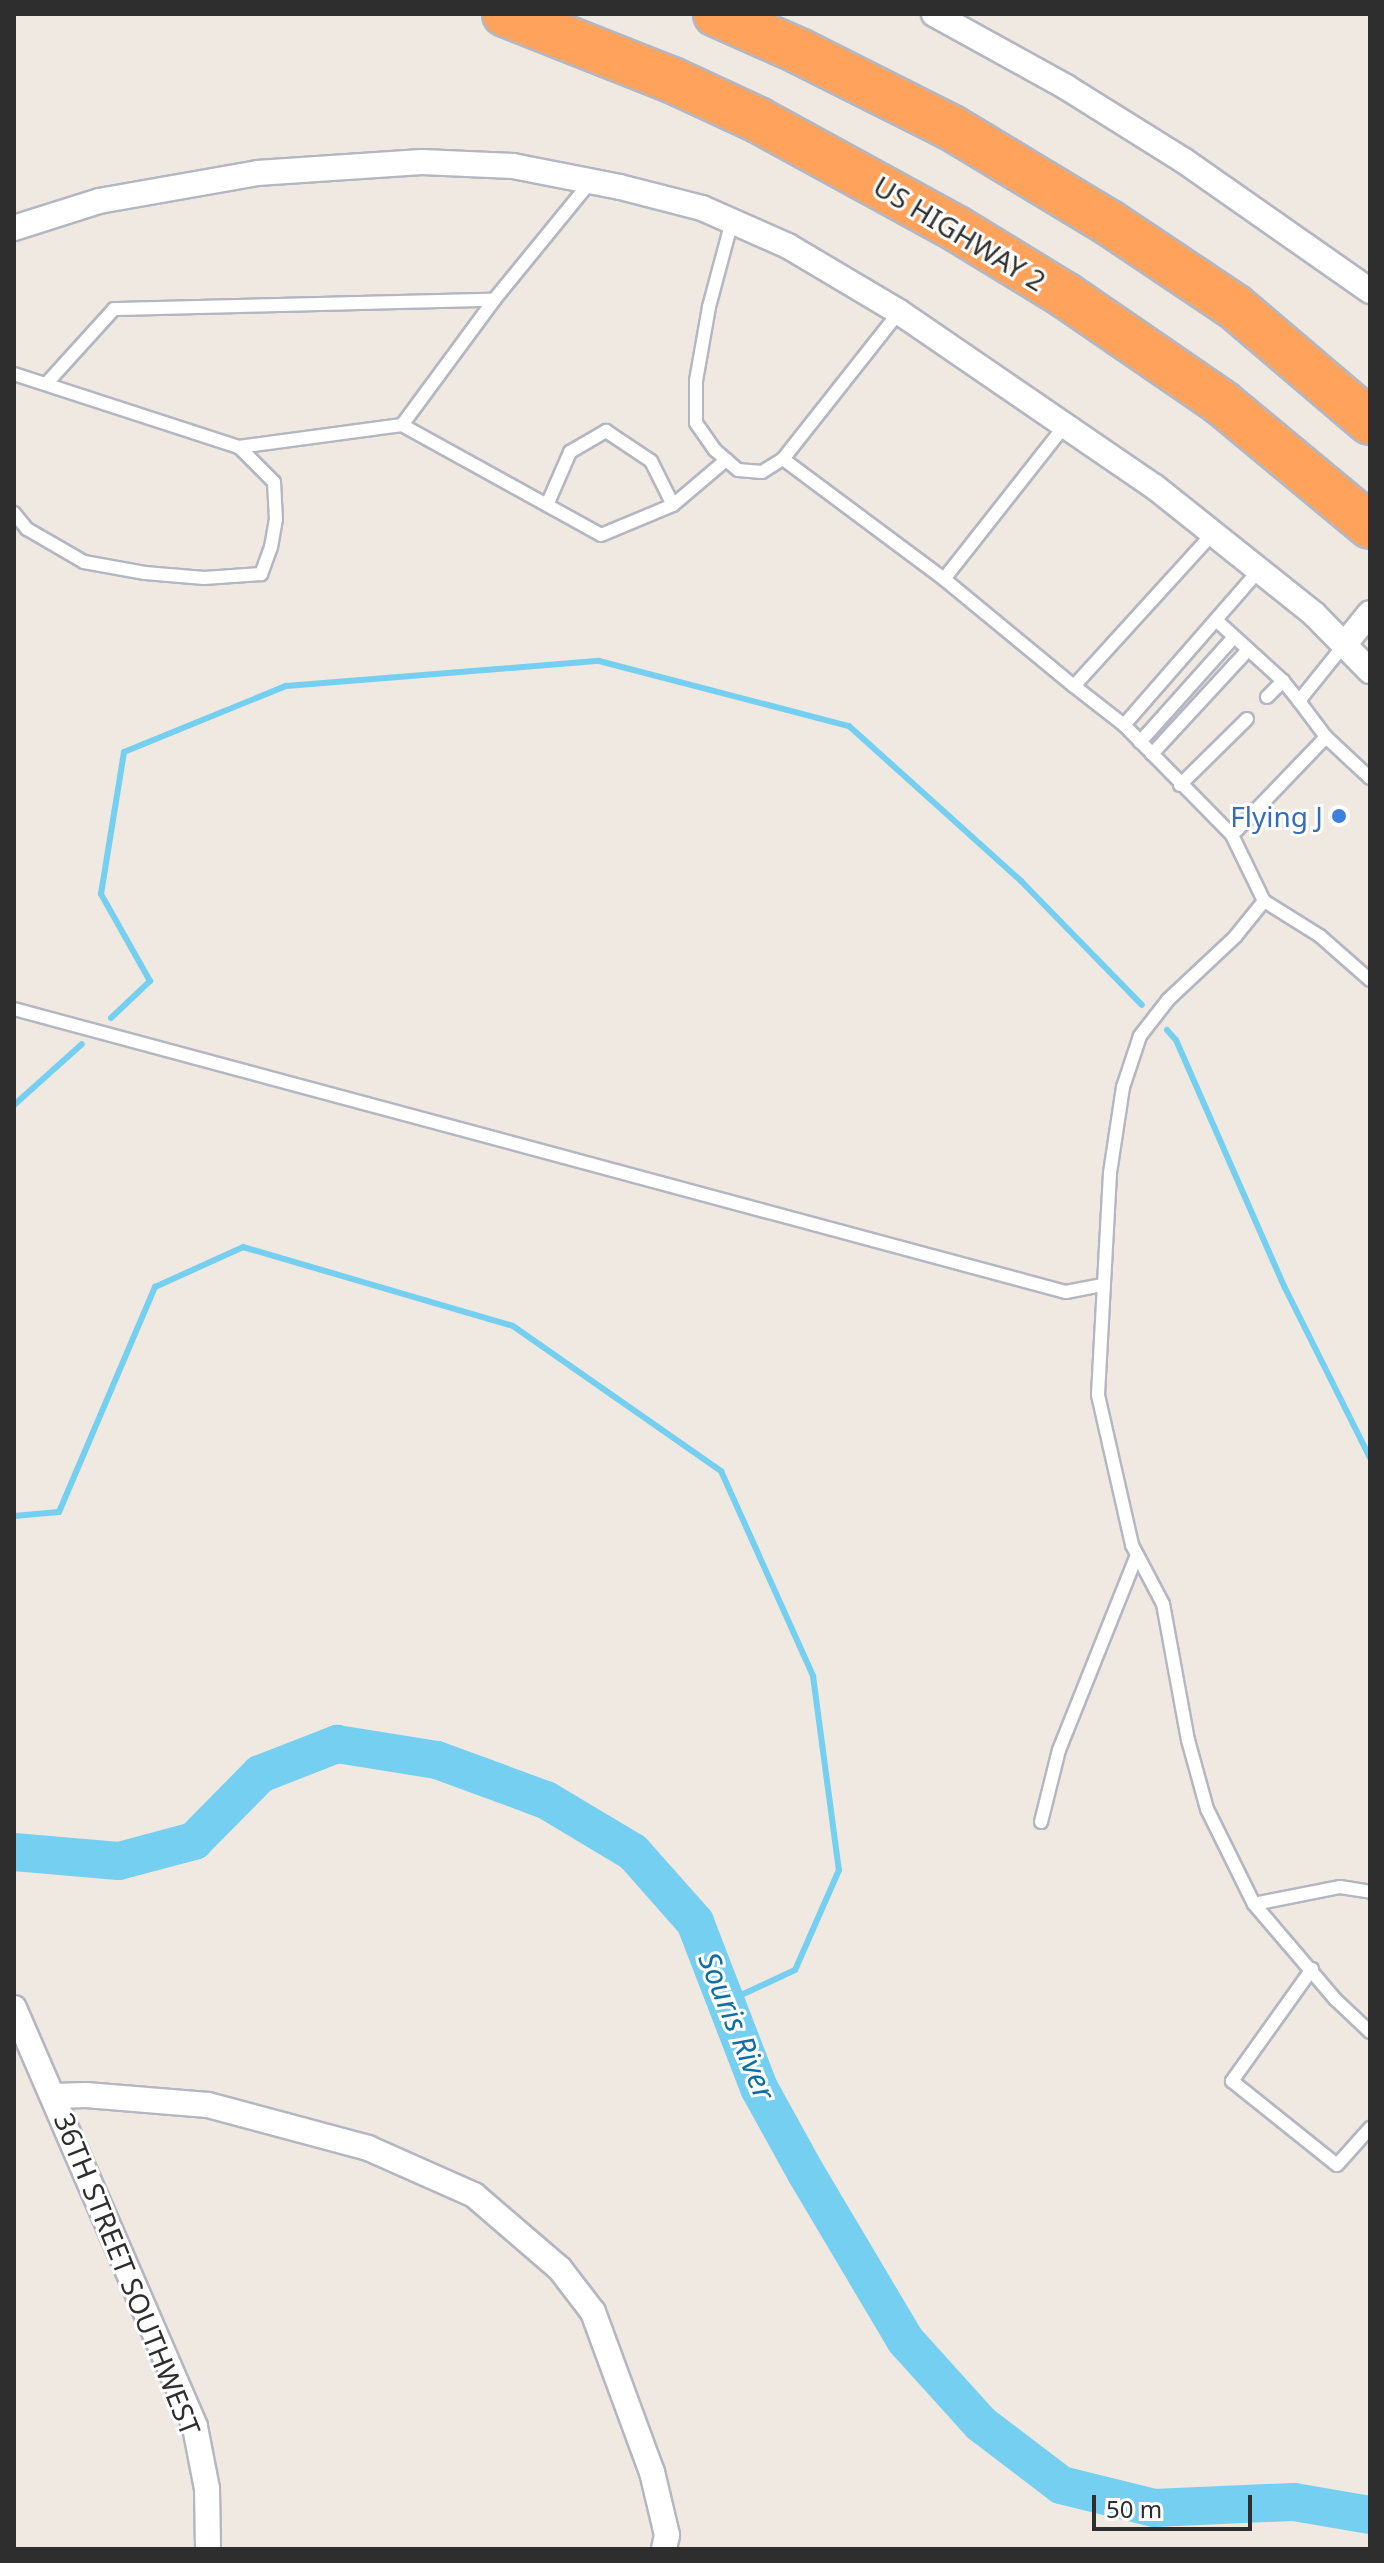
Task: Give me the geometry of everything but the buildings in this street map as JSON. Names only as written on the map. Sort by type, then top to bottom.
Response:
[{"type":"highway","name":"US HIGHWAY 2","points":[[505,14],[646,68],[758,120],[957,229],[1065,295],[1222,403],[1370,526]]},
{"type":"highway","points":[[689,14],[799,51]]},
{"type":"highway","points":[[716,14],[799,51],[952,128],[1108,222],[1235,307],[1370,422]]},
{"type":"street","points":[[934,14],[1066,87],[1183,160],[1370,291]]},
{"type":"street","points":[[14,228],[99,201],[257,173],[422,162],[513,166],[702,208],[788,246],[899,312],[1155,487],[1314,614],[1370,671]]},
{"type":"street","points":[[1344,645],[1370,613]]},
{"type":"street","name":"36TH STREET SOUTHWEST","points":[[14,2008],[55,2096],[195,2427],[207,2489],[208,2549]]},
{"type":"street","points":[[55,2096],[86,2095],[208,2105],[368,2148],[474,2195],[560,2269],[593,2312],[652,2472],[667,2535],[664,2549]]},
{"type":"lane","points":[[402,425],[494,300],[591,181]]},
{"type":"lane","points":[[732,221],[709,307],[696,381],[696,423],[738,470],[762,472],[783,459],[899,312]]},
{"type":"lane","points":[[46,384],[114,309],[494,300]]},
{"type":"lane","points":[[14,374],[239,447],[402,425],[601,535],[673,505],[726,460]]},
{"type":"lane","points":[[944,579],[1065,425]]},
{"type":"lane","points":[[547,505],[570,452],[606,431],[651,461],[673,505]]},
{"type":"lane","points":[[14,513],[27,529],[84,562],[145,573],[204,578],[261,574],[276,519],[274,482],[239,447]]},
{"type":"lane","points":[[783,459],[944,579],[1124,725],[1232,835],[1264,901],[1320,936],[1370,980]]},
{"type":"lane","points":[[1074,686],[1213,533]]},
{"type":"lane","points":[[1124,725],[1259,570]]},
{"type":"lane","points":[[1216,620],[1283,681],[1326,737],[1370,778]]},
{"type":"lane","points":[[1140,742],[1234,637]]},
{"type":"lane","points":[[1299,701],[1344,645]]},
{"type":"lane","points":[[1152,754],[1248,650]]},
{"type":"lane","points":[[1267,697],[1283,681]]},
{"type":"lane","points":[[1180,785],[1247,719]]},
{"type":"lane","points":[[1232,835],[1326,737]]},
{"type":"lane","points":[[1353,762],[1359,748]]},
{"type":"lane","points":[[1264,901],[1235,937],[1168,1000],[1140,1036],[1123,1087],[1110,1173],[1101,1285],[1098,1395],[1119,1492],[1137,1555],[1163,1604],[1188,1740],[1207,1809],[1254,1904],[1335,1999],[1370,2032]]},
{"type":"lane","points":[[14,1009],[1066,1292],[1101,1285]]},
{"type":"lane","points":[[1041,1822],[1059,1750],[1137,1555]]},
{"type":"lane","points":[[1254,1904],[1340,1887],[1370,1892]]},
{"type":"lane","points":[[1312,1969],[1232,2081],[1337,2165],[1370,2128]]},
{"type":"waterway","points":[[111,1018],[150,981],[101,894],[124,752],[286,686],[599,661],[849,726],[1021,881],[1142,1005]]},
{"type":"waterway","points":[[1167,1030],[1176,1040],[1285,1288],[1370,1458]]},
{"type":"waterway","points":[[14,1105],[82,1044]]},
{"type":"waterway","points":[[14,1516],[59,1512],[155,1287],[243,1247],[513,1326],[721,1471],[813,1676],[839,1870],[795,1970],[726,2002]]},
{"type":"waterway","name":"Souris River","points":[[14,1852],[119,1861],[194,1841],[260,1774],[337,1744],[437,1760],[546,1800],[633,1852],[695,1922],[759,2088],[806,2173],[905,2340],[981,2424],[1061,2485],[1154,2508],[1294,2502],[1370,2515]]},
{"type":"place","name":"Flying J","points":[[1339,816]]}]
